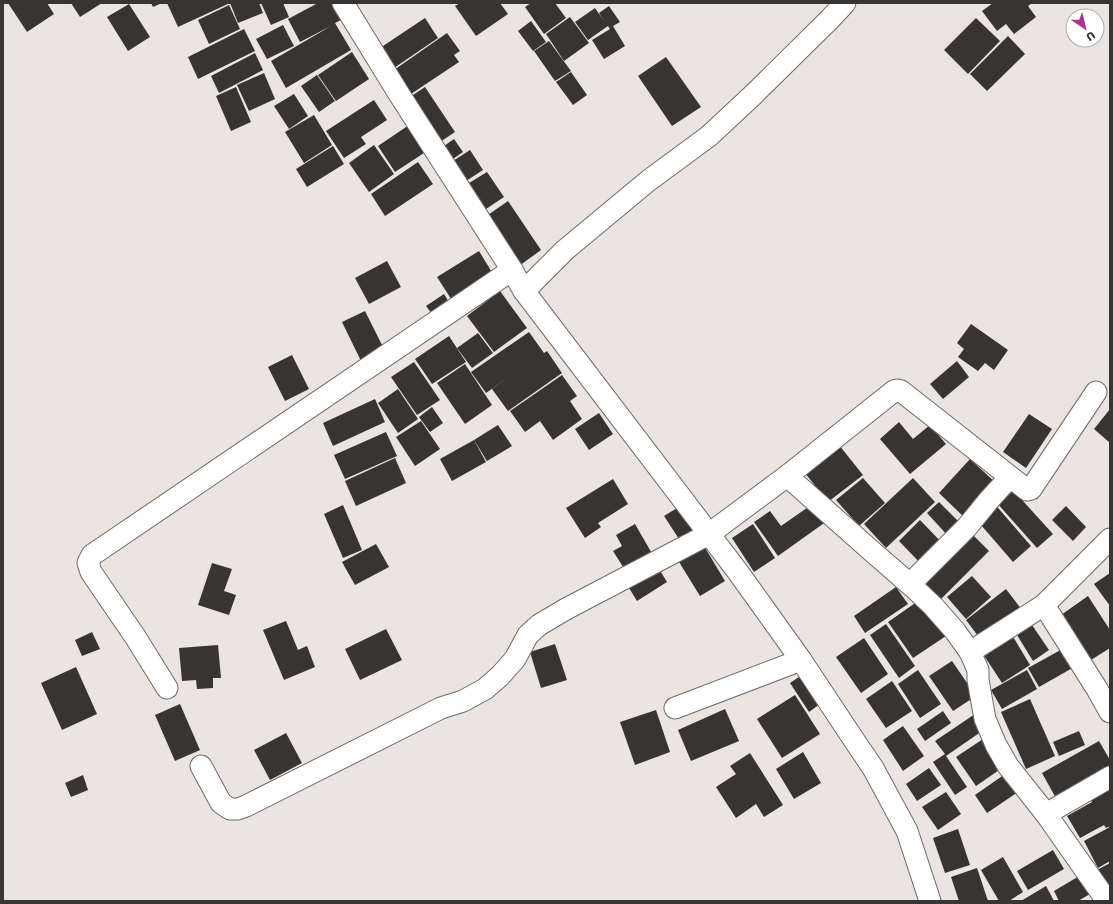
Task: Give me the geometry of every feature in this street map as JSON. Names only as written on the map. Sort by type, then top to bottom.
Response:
[{"type":"street","points":[[343,3],[524,291],[709,534],[801,660],[873,768],[907,831],[930,901]]},
{"type":"street","points":[[524,291],[571,245],[648,181],[709,136],[753,95],[845,3]]},
{"type":"street","points":[[167,688],[136,638],[91,572],[88,563],[92,555],[512,270]]},
{"type":"street","points":[[201,766],[221,803],[230,808],[238,809],[441,708],[463,701],[485,689],[500,676],[515,659],[528,635],[539,625],[566,609],[709,534],[787,476],[894,391],[901,390],[1027,490],[1031,489],[1096,392]]},
{"type":"street","points":[[787,476],[910,584],[946,620],[970,652],[978,670],[978,680],[985,719],[996,745],[1008,766],[1046,814],[1107,901]]},
{"type":"street","points":[[910,584],[967,527],[1010,477]]},
{"type":"street","points":[[970,652],[1044,605],[1110,539]]},
{"type":"street","points":[[1044,605],[1110,712]]},
{"type":"street","points":[[675,708],[801,660]]},
{"type":"street","points":[[1046,814],[1110,777]]},
{"type":"building","points":[[8,3],[47,3],[54,14],[27,32]]},
{"type":"building","points":[[71,3],[102,3],[80,17]]},
{"type":"building","points":[[151,3],[162,3],[153,7]]},
{"type":"building","points":[[167,3],[230,3],[178,27]]},
{"type":"building","points":[[230,3],[259,3],[263,13],[238,23]]},
{"type":"building","points":[[261,3],[283,3],[289,17],[271,25]]},
{"type":"building","points":[[318,3],[331,3],[341,20],[335,23],[351,50],[286,88],[271,61],[331,26],[300,42],[288,19]]},
{"type":"building","points":[[460,3],[500,3],[508,14],[476,36],[455,6]]},
{"type":"building","points":[[531,3],[555,3],[566,18],[544,34],[525,7]]},
{"type":"building","points":[[993,3],[1032,3],[1028,6],[1036,17],[1014,34],[1006,24],[997,31],[982,11]]},
{"type":"building","points":[[129,4],[150,37],[128,51],[107,17]]},
{"type":"building","points":[[229,5],[240,29],[209,44],[198,20]]},
{"type":"building","points":[[609,6],[620,22],[613,26],[625,46],[604,59],[592,40],[610,29],[608,26],[588,40],[575,22],[595,8],[604,21],[599,13]]},
{"type":"building","points":[[570,17],[589,43],[564,61],[546,34]]},
{"type":"building","points":[[425,18],[438,38],[394,68],[380,48]]},
{"type":"building","points":[[976,18],[1000,41],[968,74],[944,50]]},
{"type":"building","points":[[531,21],[546,42],[533,51],[518,31]]},
{"type":"building","points":[[283,25],[294,46],[267,59],[256,39]]},
{"type":"building","points":[[244,29],[255,51],[198,79],[188,57]]},
{"type":"building","points":[[447,33],[460,51],[454,55],[459,62],[411,94],[394,70]]},
{"type":"building","points":[[1008,36],[1025,54],[987,91],[970,74]]},
{"type":"building","points":[[549,41],[571,71],[555,81],[534,51]]},
{"type":"building","points":[[352,52],[369,79],[336,101],[318,75]]},
{"type":"building","points":[[255,53],[263,70],[219,93],[211,76]]},
{"type":"building","points":[[666,57],[701,107],[672,126],[638,76]]},
{"type":"building","points":[[571,72],[587,95],[573,105],[556,82]]},
{"type":"building","points":[[264,73],[275,99],[249,111],[237,85]]},
{"type":"building","points":[[317,75],[335,101],[319,112],[301,86]]},
{"type":"building","points":[[236,87],[251,122],[231,131],[216,96]]},
{"type":"building","points":[[425,87],[455,132],[440,142],[410,97]]},
{"type":"building","points":[[294,94],[308,116],[289,129],[274,106]]},
{"type":"building","points":[[374,100],[387,120],[361,137],[366,144],[344,158],[326,131]]},
{"type":"building","points":[[314,115],[332,145],[304,163],[285,132]]},
{"type":"building","points":[[409,125],[427,151],[395,172],[378,146]]},
{"type":"building","points":[[454,139],[463,152],[450,161],[441,148]]},
{"type":"building","points":[[374,145],[394,174],[369,192],[349,163]]},
{"type":"building","points":[[333,146],[344,164],[307,187],[296,169]]},
{"type":"building","points":[[470,150],[483,170],[463,183],[450,163]]},
{"type":"building","points":[[418,162],[433,184],[385,216],[371,194]]},
{"type":"building","points":[[487,172],[504,197],[486,209],[469,183]]},
{"type":"building","points":[[508,201],[541,250],[519,266],[485,217]]},
{"type":"building","points":[[479,251],[496,279],[455,305],[437,277]]},
{"type":"building","points":[[387,261],[401,287],[369,304],[355,278]]},
{"type":"building","points":[[500,291],[527,328],[494,352],[467,316]]},
{"type":"building","points":[[444,294],[452,307],[435,318],[426,306]]},
{"type":"building","points":[[365,311],[385,351],[362,363],[342,322]]},
{"type":"building","points":[[971,324],[1008,350],[994,370],[985,363],[978,371],[958,357],[964,349],[957,343]]},
{"type":"building","points":[[529,332],[544,353],[547,351],[562,373],[508,411],[492,389],[510,376],[486,393],[471,372]]},
{"type":"building","points":[[478,333],[493,353],[472,368],[457,348]]},
{"type":"building","points":[[449,336],[466,362],[432,384],[415,359]]},
{"type":"building","points":[[292,355],[309,389],[285,401],[268,367]]},
{"type":"building","points":[[957,361],[969,377],[943,399],[930,384]]},
{"type":"building","points":[[414,362],[440,400],[417,415],[391,377]]},
{"type":"building","points":[[465,364],[492,405],[465,424],[437,383]]},
{"type":"building","points":[[562,375],[577,396],[570,401],[582,419],[553,440],[540,421],[525,432],[510,411]]},
{"type":"building","points":[[398,389],[418,419],[398,433],[378,403]]},
{"type":"building","points":[[375,399],[385,422],[333,446],[323,423]]},
{"type":"building","points":[[432,407],[443,423],[430,432],[419,417]]},
{"type":"building","points":[[1110,409],[1110,443],[1094,429]]},
{"type":"building","points":[[599,413],[613,434],[589,450],[575,429]]},
{"type":"building","points":[[1029,414],[1052,429],[1026,468],[1003,452]]},
{"type":"building","points":[[421,421],[440,449],[415,466],[396,437]]},
{"type":"building","points":[[899,422],[913,439],[930,425],[946,444],[910,474],[880,439]]},
{"type":"building","points":[[498,425],[512,446],[487,461],[474,440]]},
{"type":"building","points":[[386,432],[397,456],[345,479],[334,455]]},
{"type":"building","points":[[474,440],[486,462],[452,481],[440,459]]},
{"type":"building","points":[[839,445],[863,475],[828,502],[805,473]]},
{"type":"building","points":[[395,458],[406,483],[356,506],[345,481]]},
{"type":"building","points":[[970,459],[997,484],[965,518],[939,493]]},
{"type":"building","points":[[863,478],[885,503],[859,526],[836,500]]},
{"type":"building","points":[[913,478],[935,502],[886,548],[864,524]]},
{"type":"building","points":[[613,479],[628,504],[598,523],[601,527],[585,538],[566,508]]},
{"type":"building","points":[[1013,490],[1053,534],[1037,548],[997,503]]},
{"type":"building","points":[[939,502],[962,525],[949,537],[927,513]]},
{"type":"building","points":[[993,502],[1031,546],[1013,562],[975,518]]},
{"type":"building","points":[[814,503],[827,521],[778,556],[754,522],[770,511],[781,526]]},
{"type":"building","points":[[343,505],[362,550],[343,558],[324,514]]},
{"type":"building","points":[[682,505],[697,527],[679,539],[664,516]]},
{"type":"building","points":[[1066,506],[1086,527],[1073,541],[1052,520]]},
{"type":"building","points":[[920,520],[946,547],[925,568],[899,541]]},
{"type":"building","points":[[635,524],[654,557],[625,570],[613,551],[622,546],[616,535]]},
{"type":"building","points":[[753,524],[775,558],[754,572],[732,538]]},
{"type":"building","points":[[968,530],[989,551],[941,599],[920,578]]},
{"type":"building","points":[[376,544],[389,567],[355,585],[342,562]]},
{"type":"building","points":[[704,546],[725,581],[700,596],[679,562]]},
{"type":"building","points":[[212,563],[232,569],[224,591],[236,595],[229,615],[198,605]]},
{"type":"building","points":[[656,564],[667,582],[637,601],[626,583]]},
{"type":"building","points":[[1110,573],[1110,606],[1094,584]]},
{"type":"building","points":[[972,576],[991,597],[966,619],[947,597]]},
{"type":"building","points":[[896,587],[908,604],[865,633],[854,616]]},
{"type":"building","points":[[1006,589],[1022,610],[981,640],[966,620]]},
{"type":"building","points":[[1088,596],[1110,630],[1110,648],[1091,660],[1061,615]]},
{"type":"building","points":[[921,599],[946,636],[913,658],[888,622]]},
{"type":"building","points":[[286,621],[298,650],[307,646],[315,667],[284,680],[263,630]]},
{"type":"building","points":[[886,624],[915,666],[899,678],[870,635]]},
{"type":"building","points":[[1032,625],[1049,650],[1033,661],[1017,635]]},
{"type":"building","points":[[386,629],[402,660],[360,680],[345,649]]},
{"type":"building","points":[[92,632],[100,649],[82,656],[75,640]]},
{"type":"building","points":[[1012,635],[1030,665],[1002,683],[983,654]]},
{"type":"building","points":[[864,638],[888,674],[861,693],[836,657]]},
{"type":"building","points":[[555,644],[567,680],[541,688],[530,652]]},
{"type":"building","points":[[218,645],[221,678],[213,678],[213,688],[197,689],[196,680],[182,681],[179,648]]},
{"type":"building","points":[[1066,647],[1076,666],[1039,687],[1028,668]]},
{"type":"building","points":[[952,661],[976,696],[953,711],[929,676]]},
{"type":"building","points":[[76,667],[97,714],[62,730],[41,683]]},
{"type":"building","points":[[918,670],[941,704],[920,718],[898,684]]},
{"type":"building","points":[[1027,670],[1037,689],[1002,709],[991,690]]},
{"type":"building","points":[[805,673],[824,701],[809,712],[790,683]]},
{"type":"building","points":[[892,681],[912,711],[886,728],[866,699]]},
{"type":"building","points":[[795,695],[820,734],[782,758],[757,719]]},
{"type":"building","points":[[1030,699],[1055,756],[1026,769],[1001,712]]},
{"type":"building","points":[[180,704],[200,750],[175,761],[155,715]]},
{"type":"building","points":[[725,709],[739,741],[691,761],[678,730]]},
{"type":"building","points":[[656,710],[670,752],[635,765],[620,722]]},
{"type":"building","points":[[943,711],[951,723],[925,741],[917,729]]},
{"type":"building","points":[[975,714],[985,729],[946,756],[967,787],[955,795],[933,762],[945,754],[935,741]]},
{"type":"building","points":[[903,726],[924,756],[903,771],[883,740]]},
{"type":"building","points":[[1079,731],[1085,745],[1059,756],[1053,742]]},
{"type":"building","points":[[286,733],[302,763],[270,780],[254,750]]},
{"type":"building","points":[[986,737],[1005,766],[976,786],[956,757]]},
{"type":"building","points":[[1099,741],[1110,760],[1110,770],[1057,800],[1042,773]]},
{"type":"building","points":[[803,752],[821,783],[794,799],[776,769]]},
{"type":"building","points":[[750,753],[783,805],[764,817],[756,804],[736,818],[716,787],[736,774],[730,766]]},
{"type":"building","points":[[929,768],[941,785],[917,801],[906,784]]},
{"type":"building","points":[[1008,772],[1021,790],[987,813],[975,795]]},
{"type":"building","points":[[83,775],[88,790],[71,797],[65,783]]},
{"type":"building","points":[[1110,787],[1110,826],[1106,828],[1104,825],[1080,838],[1067,816],[1092,802],[1088,796]]},
{"type":"building","points":[[946,792],[961,814],[938,830],[922,807]]},
{"type":"building","points":[[1110,827],[1110,861],[1098,868],[1084,841]]},
{"type":"building","points":[[958,829],[970,865],[945,873],[933,838]]},
{"type":"building","points":[[1053,850],[1064,869],[1028,890],[1017,871]]},
{"type":"building","points":[[1003,857],[1023,892],[1009,901],[999,901],[981,870]]},
{"type":"building","points":[[1110,863],[1110,889],[1097,870]]},
{"type":"building","points":[[977,868],[988,901],[959,901],[951,877]]},
{"type":"building","points":[[1086,872],[1097,890],[1078,901],[1059,901],[1054,891]]},
{"type":"building","points":[[1046,886],[1054,901],[1021,901]]}]
